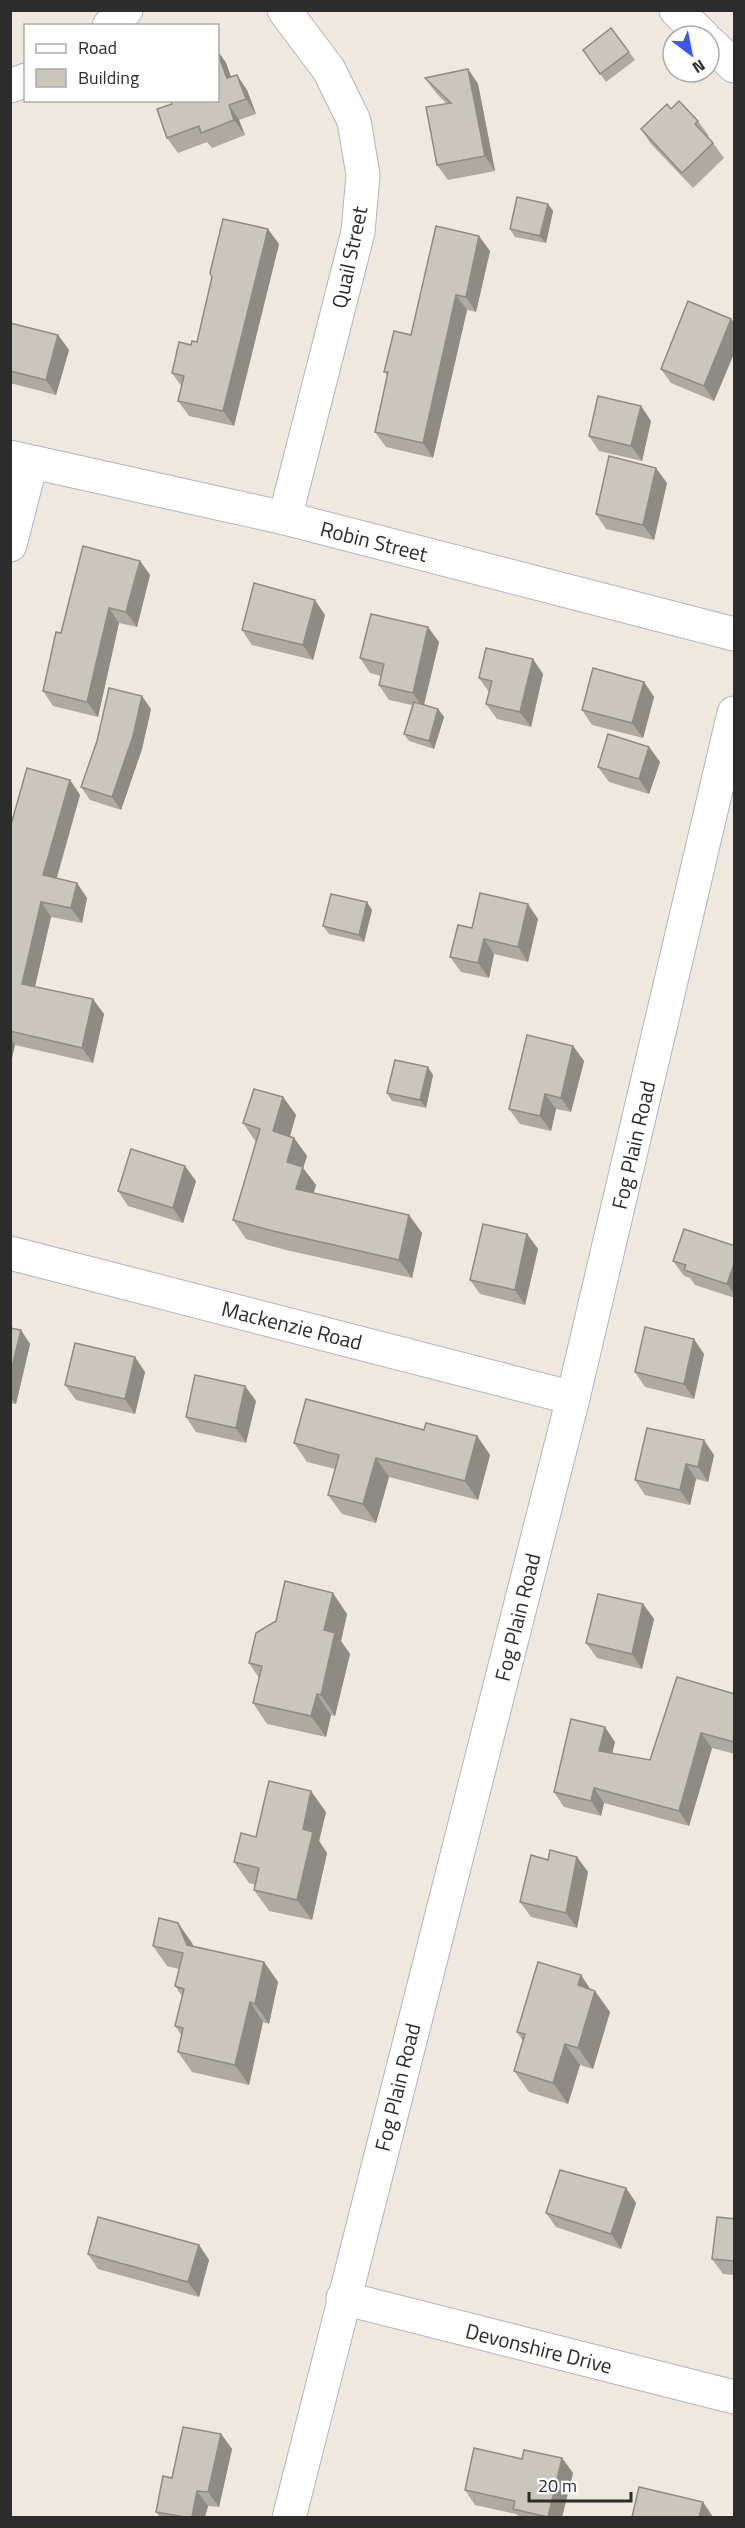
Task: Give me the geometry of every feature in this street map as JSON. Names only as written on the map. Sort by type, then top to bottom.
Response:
[{"type":"street","points":[[111,24],[126,10]]},
{"type":"street","name":"Quail Street","points":[[284,10],[329,70],[354,121],[363,175],[358,231],[285,518]]},
{"type":"street","points":[[676,10],[691,24]]},
{"type":"street","points":[[721,53],[735,66]]},
{"type":"street","points":[[10,545],[21,460]]},
{"type":"street","name":"Robin Street","points":[[21,460],[285,518],[735,634]]},
{"type":"street","name":"Fog Plain Road","points":[[289,2517],[573,1398],[735,713]]},
{"type":"street","name":"Mackenzie Road","points":[[10,1253],[573,1398]]},
{"type":"street","name":"Devonshire Drive","points":[[343,2298],[735,2397]]},
{"type":"building","points":[[611,28],[629,52],[600,74],[583,50]]},
{"type":"building","points":[[219,57],[227,78],[237,75],[246,99],[229,105],[234,120],[201,133],[199,126],[167,138],[157,109],[172,104],[171,102],[219,102]]},
{"type":"building","points":[[468,69],[485,156],[437,165],[426,107],[451,103],[425,78]]},
{"type":"building","points":[[679,101],[698,121],[695,124],[713,143],[682,173],[641,129],[667,104],[671,109]]},
{"type":"building","points":[[517,197],[548,204],[540,236],[510,229]]},
{"type":"building","points":[[223,219],[268,229],[223,411],[178,401],[184,376],[172,373],[179,342],[191,345],[192,341],[197,342]]},
{"type":"building","points":[[436,226],[479,236],[466,297],[456,295],[423,443],[375,432],[388,372],[384,372],[394,331],[411,335]]},
{"type":"building","points":[[688,301],[731,319],[704,386],[661,369]]},
{"type":"building","points":[[10,323],[58,335],[46,380],[10,371]]},
{"type":"building","points":[[598,396],[641,406],[631,446],[589,436]]},
{"type":"building","points":[[609,456],[656,468],[643,525],[596,514]]},
{"type":"building","points":[[83,546],[140,561],[126,612],[109,608],[87,702],[43,691],[56,632],[61,633]]},
{"type":"building","points":[[254,583],[315,600],[303,645],[242,630]]},
{"type":"building","points":[[371,614],[428,627],[413,693],[379,685],[384,664],[360,658]]},
{"type":"building","points":[[486,648],[533,659],[520,712],[486,704],[492,681],[479,678]]},
{"type":"building","points":[[593,668],[644,682],[632,723],[582,710]]},
{"type":"building","points":[[109,688],[142,696],[133,736],[112,797],[81,787],[97,741]]},
{"type":"building","points":[[414,702],[438,709],[429,741],[404,734]]},
{"type":"building","points":[[608,734],[649,747],[639,779],[598,767]]},
{"type":"building","points":[[27,768],[70,780],[43,875],[77,883],[71,908],[41,902],[22,984],[93,999],[82,1048],[10,1031],[10,828]]},
{"type":"building","points":[[480,893],[528,904],[518,947],[484,939],[478,963],[450,957],[458,925],[472,928]]},
{"type":"building","points":[[331,894],[367,902],[359,935],[323,926]]},
{"type":"building","points":[[527,1035],[573,1046],[561,1098],[545,1094],[540,1116],[509,1109]]},
{"type":"building","points":[[395,1060],[428,1067],[420,1100],[387,1093]]},
{"type":"building","points":[[254,1089],[283,1097],[273,1131],[294,1138],[287,1162],[303,1167],[296,1189],[409,1215],[399,1260],[233,1220],[260,1129],[243,1123]]},
{"type":"building","points":[[131,1149],[185,1166],[173,1208],[118,1191]]},
{"type":"building","points":[[483,1224],[527,1234],[515,1290],[470,1280]]},
{"type":"building","points":[[684,1229],[735,1246],[735,1261],[727,1284],[684,1270],[686,1265],[673,1261]]},
{"type":"building","points":[[645,1327],[694,1339],[684,1384],[635,1372]]},
{"type":"building","points":[[10,1328],[21,1330],[10,1375]]},
{"type":"building","points":[[75,1343],[135,1357],[125,1399],[65,1385]]},
{"type":"building","points":[[195,1375],[245,1386],[236,1428],[186,1417]]},
{"type":"building","points":[[306,1399],[424,1430],[426,1423],[477,1436],[465,1481],[376,1458],[363,1504],[328,1495],[339,1455],[294,1443]]},
{"type":"building","points":[[647,1428],[704,1440],[698,1467],[686,1464],[680,1490],[635,1480]]},
{"type":"building","points":[[285,1581],[333,1593],[324,1630],[335,1633],[321,1695],[317,1694],[311,1716],[253,1703],[262,1666],[249,1663],[256,1633],[276,1621]]},
{"type":"building","points":[[598,1594],[643,1604],[632,1654],[586,1643]]},
{"type":"building","points":[[677,1677],[735,1694],[735,1740],[734,1742],[701,1733],[679,1811],[594,1788],[591,1801],[554,1792],[571,1719],[605,1727],[599,1751],[650,1760]]},
{"type":"building","points":[[269,1781],[311,1791],[303,1829],[313,1832],[297,1900],[254,1890],[259,1868],[234,1862],[241,1833],[256,1837]]},
{"type":"building","points":[[550,1850],[577,1857],[566,1913],[520,1902],[531,1855],[548,1860]]},
{"type":"building","points":[[159,1918],[178,1923],[187,1945],[264,1962],[255,2004],[250,2002],[235,2065],[178,2052],[183,2028],[175,2026],[184,1989],[175,1986],[183,1953],[153,1946]]},
{"type":"building","points":[[538,1962],[581,1975],[578,1985],[595,1991],[578,2048],[565,2044],[553,2083],[514,2071],[525,2034],[517,2032]]},
{"type":"building","points":[[560,2170],[626,2188],[611,2234],[546,2213]]},
{"type":"building","points":[[98,2217],[199,2245],[188,2282],[88,2254]]},
{"type":"building","points":[[717,2217],[735,2219],[735,2261],[712,2259]]},
{"type":"building","points":[[183,2427],[221,2434],[208,2492],[197,2491],[192,2517],[156,2512],[163,2476],[172,2478]]},
{"type":"building","points":[[474,2448],[522,2459],[524,2450],[562,2458],[548,2517],[513,2509],[515,2501],[465,2490]]},
{"type":"building","points":[[639,2487],[703,2502],[699,2517],[632,2517]]}]
